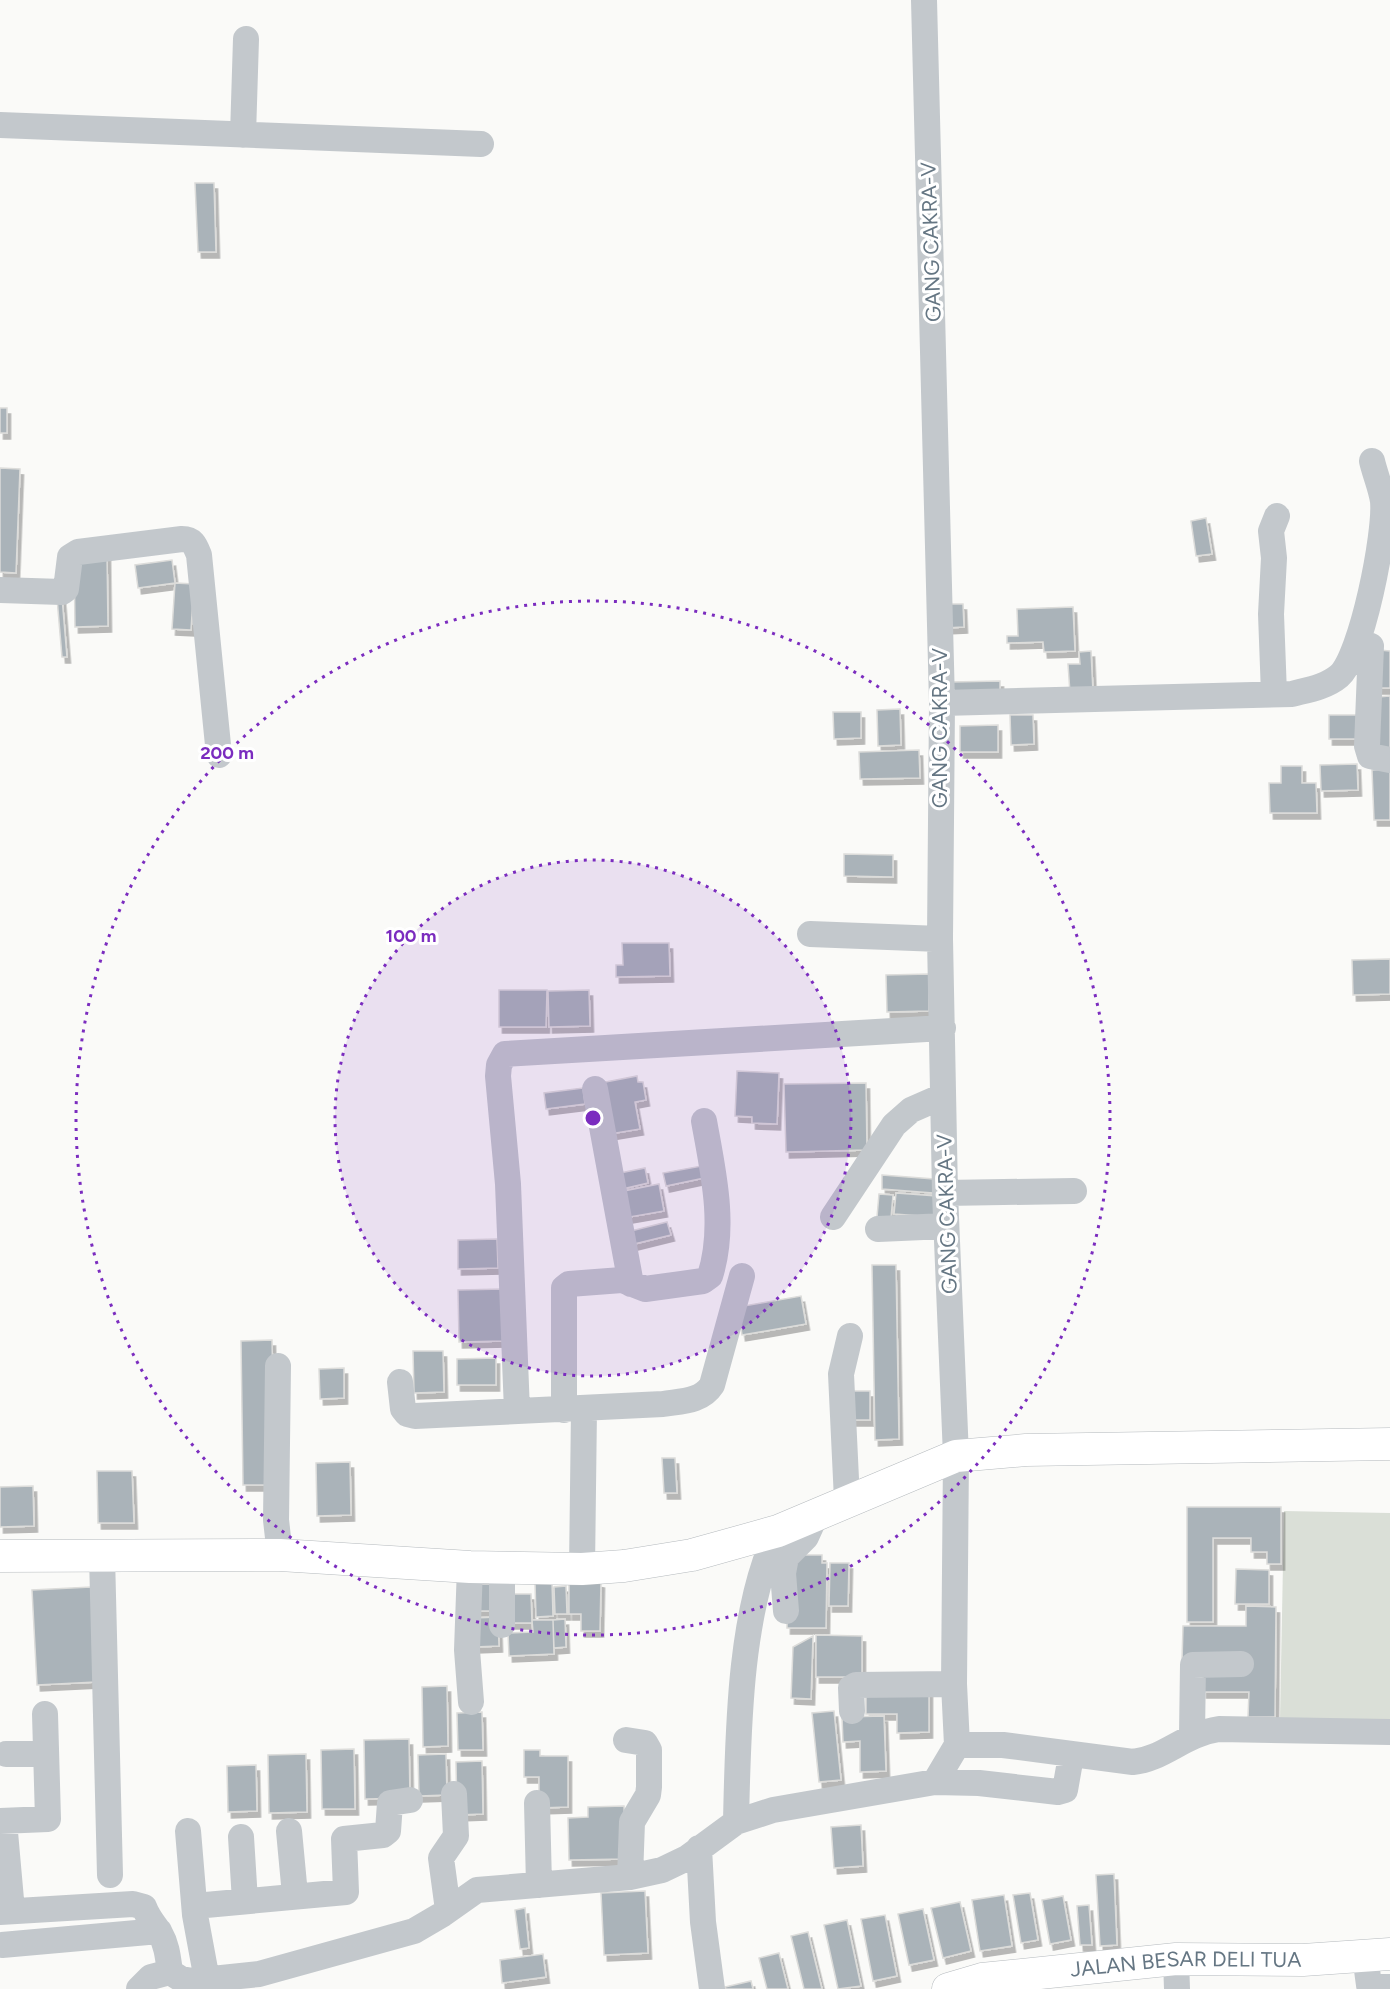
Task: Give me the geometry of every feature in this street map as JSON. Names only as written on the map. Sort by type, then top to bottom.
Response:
[{"type":"main road","points":[[0,1556],[280,1555],[470,1566],[582,1569],[650,1563],[692,1555],[778,1531],[956,1456],[1026,1450],[1390,1444]]},
{"type":"main road","name":"JALAN BESAR DELI TUA","points":[[948,1989],[982,1979],[1177,1974],[1303,1960],[1378,1955]]},
{"type":"street","name":"GANG CAKRA-V","points":[[924,0],[942,703],[940,939],[946,1226],[956,1456],[954,1684],[957,1745]]},
{"type":"street","points":[[243,135],[246,39]]},
{"type":"street","points":[[0,125],[481,144]]},
{"type":"street","points":[[942,703],[1274,694],[1317,688],[1339,676],[1354,654],[1382,531],[1383,500],[1372,461]]},
{"type":"street","points":[[1274,694],[1271,614],[1274,564],[1271,531],[1277,516]]},
{"type":"street","points":[[0,590],[62,592],[66,589],[70,557],[78,552],[189,539],[195,544],[199,555],[219,755]]},
{"type":"street","points":[[1371,646],[1367,746],[1370,756],[1390,760]]},
{"type":"street","points":[[810,934],[940,939]]},
{"type":"street","points":[[517,1411],[508,1184],[498,1076],[499,1065],[505,1054],[943,1028]]},
{"type":"street","points":[[595,1089],[631,1284]]},
{"type":"street","points":[[833,1217],[894,1125],[911,1110],[944,1096]]},
{"type":"street","points":[[582,1569],[574,1410],[564,1288],[569,1284],[622,1280],[645,1289],[703,1281],[710,1276],[718,1213],[716,1185],[704,1121]]},
{"type":"street","points":[[945,1193],[1074,1191]]},
{"type":"street","points":[[878,1229],[946,1226]]},
{"type":"street","points":[[400,1382],[403,1409],[407,1414],[415,1416],[574,1410],[663,1404],[699,1398],[707,1393],[712,1385],[742,1276]]},
{"type":"street","points":[[847,1500],[841,1374],[850,1336]]},
{"type":"street","points":[[278,1366],[276,1520],[280,1555]]},
{"type":"street","points":[[786,1611],[783,1573],[786,1557],[806,1537],[815,1517]]},
{"type":"street","points":[[736,1821],[741,1697],[750,1628],[763,1567],[778,1531]]},
{"type":"street","points":[[102,1556],[110,1875]]},
{"type":"street","points":[[470,1566],[467,1650],[471,1702]]},
{"type":"street","points":[[502,1566],[502,1625]]},
{"type":"street","points":[[1192,1735],[1193,1665],[1241,1664]]},
{"type":"street","points":[[852,1711],[851,1688],[856,1685],[954,1684]]},
{"type":"street","points":[[45,1714],[48,1819],[2,1821],[6,1911],[133,1904],[144,1907],[147,1917],[159,1931],[167,1950],[170,1972]]},
{"type":"street","points":[[935,1782],[957,1745],[1003,1745],[1071,1756],[1132,1762],[1145,1761],[1192,1735],[1219,1729],[1390,1732]]},
{"type":"street","points":[[626,1740],[645,1743],[649,1750],[648,1795],[632,1822],[630,1830],[630,1877]]},
{"type":"street","points":[[6,1754],[46,1754]]},
{"type":"street","points":[[139,1989],[151,1977],[170,1972],[182,1979],[259,1982],[382,1929],[414,1931],[477,1890],[630,1877],[662,1869],[687,1858],[736,1821],[773,1810],[935,1782],[1002,1784],[1058,1792],[1065,1790],[1068,1784],[1071,1756]]},
{"type":"street","points":[[448,1910],[441,1858],[456,1836],[454,1794]]},
{"type":"street","points":[[195,1906],[346,1892],[344,1839],[383,1835],[388,1831],[390,1803],[410,1800]]},
{"type":"street","points":[[537,1803],[539,1885]]},
{"type":"street","points":[[290,1830],[295,1895]]},
{"type":"street","points":[[188,1832],[195,1906],[207,1980]]},
{"type":"street","points":[[241,1837],[245,1901]]},
{"type":"street","points":[[699,1848],[703,1922],[712,1989]]},
{"type":"street","points":[[2,1945],[159,1931]]},
{"type":"street","points":[[1378,1955],[1369,1985],[1373,1988],[1390,1987]]},
{"type":"shaded area","points":[[1284,1511],[1390,1513],[1390,1721],[1280,1719]]},
{"type":"building","points":[[195,183],[214,183],[216,252],[198,252]]},
{"type":"building","points":[[0,408],[7,408],[7,433],[0,433]]},
{"type":"building","points":[[0,468],[20,469],[16,573],[0,572]]},
{"type":"building","points":[[1206,518],[1212,554],[1196,556],[1191,521]]},
{"type":"building","points":[[107,553],[108,626],[75,627],[74,555]]},
{"type":"building","points":[[172,560],[175,583],[138,588],[135,565]]},
{"type":"building","points":[[175,583],[194,584],[191,630],[172,629]]},
{"type":"building","points":[[62,597],[67,657],[62,657],[57,598]]},
{"type":"building","points":[[943,604],[963,604],[964,627],[944,628]]},
{"type":"building","points":[[1073,607],[1075,651],[1044,652],[1043,642],[1007,643],[1007,636],[1018,636],[1017,609]]},
{"type":"building","points":[[1379,650],[1390,651],[1390,688],[1377,688]]},
{"type":"building","points":[[1091,651],[1093,692],[1070,693],[1068,664],[1080,664],[1079,652]]},
{"type":"building","points":[[1000,681],[1000,701],[951,702],[951,682]]},
{"type":"building","points":[[1390,696],[1390,752],[1378,752],[1377,697]]},
{"type":"building","points":[[900,709],[901,745],[878,746],[877,710]]},
{"type":"building","points":[[833,712],[861,712],[861,738],[834,739]]},
{"type":"building","points":[[1010,715],[1033,715],[1034,744],[1011,745]]},
{"type":"building","points":[[1329,715],[1361,715],[1361,739],[1329,739]]},
{"type":"building","points":[[998,725],[998,752],[960,752],[960,726]]},
{"type":"building","points":[[919,750],[920,778],[860,779],[859,752]]},
{"type":"building","points":[[1357,764],[1358,790],[1321,791],[1320,765]]},
{"type":"building","points":[[1281,766],[1302,766],[1302,783],[1316,783],[1317,813],[1270,813],[1269,783],[1281,783]]},
{"type":"building","points":[[1390,769],[1390,820],[1374,820],[1372,770]]},
{"type":"building","points":[[844,854],[893,855],[893,877],[844,876]]},
{"type":"building","points":[[622,943],[669,943],[670,976],[616,977],[616,965],[623,965]]},
{"type":"building","points":[[1390,959],[1390,994],[1353,995],[1352,960]]},
{"type":"building","points":[[929,974],[929,1011],[887,1012],[886,975]]},
{"type":"building","points":[[499,990],[547,990],[546,1027],[499,1027]]},
{"type":"building","points":[[589,990],[590,1026],[549,1027],[548,991]]},
{"type":"building","points":[[737,1071],[779,1073],[777,1124],[752,1123],[752,1117],[735,1116]]},
{"type":"building","points":[[637,1076],[638,1082],[643,1082],[646,1100],[635,1102],[640,1129],[604,1135],[595,1084]]},
{"type":"building","points":[[866,1083],[867,1150],[786,1152],[784,1084]]},
{"type":"building","points":[[583,1088],[585,1104],[546,1109],[544,1093]]},
{"type":"building","points":[[707,1165],[709,1177],[666,1186],[663,1173]]},
{"type":"building","points":[[645,1168],[648,1183],[618,1190],[615,1174]]},
{"type":"building","points":[[882,1175],[934,1179],[933,1193],[882,1189]]},
{"type":"building","points":[[659,1184],[664,1211],[624,1218],[619,1192]]},
{"type":"building","points":[[896,1193],[937,1196],[935,1217],[894,1214]]},
{"type":"building","points":[[879,1194],[893,1195],[891,1218],[877,1217]]},
{"type":"building","points":[[667,1222],[671,1235],[626,1246],[623,1233]]},
{"type":"building","points":[[497,1239],[498,1268],[458,1269],[458,1240]]},
{"type":"building","points":[[872,1265],[896,1265],[899,1439],[875,1440]]},
{"type":"building","points":[[503,1289],[504,1341],[459,1342],[458,1290]]},
{"type":"building","points":[[801,1296],[806,1324],[742,1335],[738,1307]]},
{"type":"building","points":[[272,1340],[275,1485],[243,1485],[241,1341]]},
{"type":"building","points":[[413,1351],[443,1351],[444,1392],[414,1393]]},
{"type":"building","points":[[496,1358],[496,1385],[457,1385],[457,1359]]},
{"type":"building","points":[[344,1368],[344,1398],[320,1399],[319,1369]]},
{"type":"building","points":[[844,1391],[870,1391],[870,1420],[844,1420]]},
{"type":"building","points":[[662,1458],[675,1458],[677,1493],[664,1493]]},
{"type":"building","points":[[350,1462],[351,1515],[317,1516],[316,1463]]},
{"type":"building","points":[[97,1471],[132,1471],[134,1523],[98,1523]]},
{"type":"building","points":[[33,1486],[34,1526],[0,1527],[0,1487]]},
{"type":"building","points":[[1187,1507],[1281,1507],[1281,1564],[1267,1564],[1267,1552],[1251,1552],[1251,1538],[1213,1538],[1213,1622],[1187,1622]]},
{"type":"building","points":[[788,1555],[822,1555],[822,1563],[827,1563],[826,1628],[787,1628]]},
{"type":"building","points":[[830,1563],[849,1563],[848,1606],[829,1606]]},
{"type":"building","points":[[1236,1569],[1269,1570],[1269,1604],[1235,1604]]},
{"type":"building","points":[[569,1576],[601,1582],[600,1631],[581,1631],[581,1614],[569,1614]]},
{"type":"building","points":[[552,1582],[553,1616],[536,1617],[535,1583]]},
{"type":"building","points":[[475,1584],[496,1584],[496,1611],[475,1611]]},
{"type":"building","points":[[566,1586],[567,1614],[555,1614],[554,1587]]},
{"type":"building","points":[[91,1587],[96,1682],[37,1685],[32,1590]]},
{"type":"building","points":[[507,1594],[531,1594],[532,1623],[508,1623]]},
{"type":"building","points":[[1246,1606],[1276,1607],[1275,1717],[1248,1717],[1249,1692],[1203,1692],[1203,1672],[1182,1661],[1183,1626],[1246,1626]]},
{"type":"building","points":[[498,1617],[499,1646],[474,1647],[474,1618]]},
{"type":"building","points":[[565,1619],[566,1647],[554,1648],[553,1620]]},
{"type":"building","points":[[532,1620],[553,1620],[554,1654],[509,1656],[508,1633],[533,1632]]},
{"type":"building","points":[[816,1635],[862,1636],[862,1677],[816,1677]]},
{"type":"building","points":[[813,1636],[811,1699],[791,1698],[793,1647]]},
{"type":"building","points":[[447,1686],[448,1746],[423,1747],[422,1687]]},
{"type":"building","points":[[929,1690],[929,1732],[897,1733],[897,1714],[866,1714],[866,1691]]},
{"type":"building","points":[[834,1711],[841,1780],[819,1782],[812,1713]]},
{"type":"building","points":[[482,1712],[483,1750],[458,1750],[457,1713]]},
{"type":"building","points":[[884,1716],[886,1771],[860,1772],[860,1741],[843,1742],[842,1717]]},
{"type":"building","points":[[409,1739],[410,1798],[365,1799],[364,1740]]},
{"type":"building","points":[[354,1749],[355,1809],[322,1809],[321,1750]]},
{"type":"building","points":[[524,1750],[540,1750],[540,1756],[568,1756],[568,1807],[539,1808],[539,1777],[524,1777]]},
{"type":"building","points":[[306,1754],[307,1812],[269,1813],[268,1755]]},
{"type":"building","points":[[446,1754],[447,1795],[419,1796],[418,1755]]},
{"type":"building","points":[[482,1761],[483,1814],[457,1815],[456,1762]]},
{"type":"building","points":[[256,1765],[257,1811],[228,1812],[227,1766]]},
{"type":"building","points":[[624,1806],[626,1859],[569,1860],[568,1818],[588,1817],[588,1807]]},
{"type":"building","points":[[861,1825],[863,1866],[834,1868],[831,1827]]},
{"type":"building","points":[[1114,1874],[1117,1945],[1100,1946],[1096,1875]]},
{"type":"building","points":[[645,1891],[648,1953],[604,1955],[601,1893]]},
{"type":"building","points":[[1030,1893],[1038,1940],[1021,1943],[1013,1895]]},
{"type":"building","points":[[1004,1895],[1012,1946],[980,1951],[972,1900]]},
{"type":"building","points":[[1063,1896],[1071,1940],[1050,1944],[1042,1900]]},
{"type":"building","points":[[960,1902],[971,1951],[943,1958],[931,1908]]},
{"type":"building","points":[[1089,1905],[1092,1945],[1080,1945],[1077,1906]]},
{"type":"building","points":[[525,1908],[529,1948],[520,1949],[515,1910]]},
{"type":"building","points":[[923,1909],[934,1960],[909,1965],[898,1914]]},
{"type":"building","points":[[885,1915],[897,1976],[873,1981],[861,1919]]},
{"type":"building","points":[[847,1920],[861,1986],[838,1989],[824,1925]]},
{"type":"building","points":[[808,1932],[822,1989],[804,1989],[791,1936]]},
{"type":"building","points":[[779,1953],[788,1989],[767,1989],[759,1958]]},
{"type":"building","points":[[543,1954],[546,1977],[502,1983],[500,1960]]},
{"type":"building","points":[[751,1981],[753,1989],[726,1989],[725,1987]]}]
